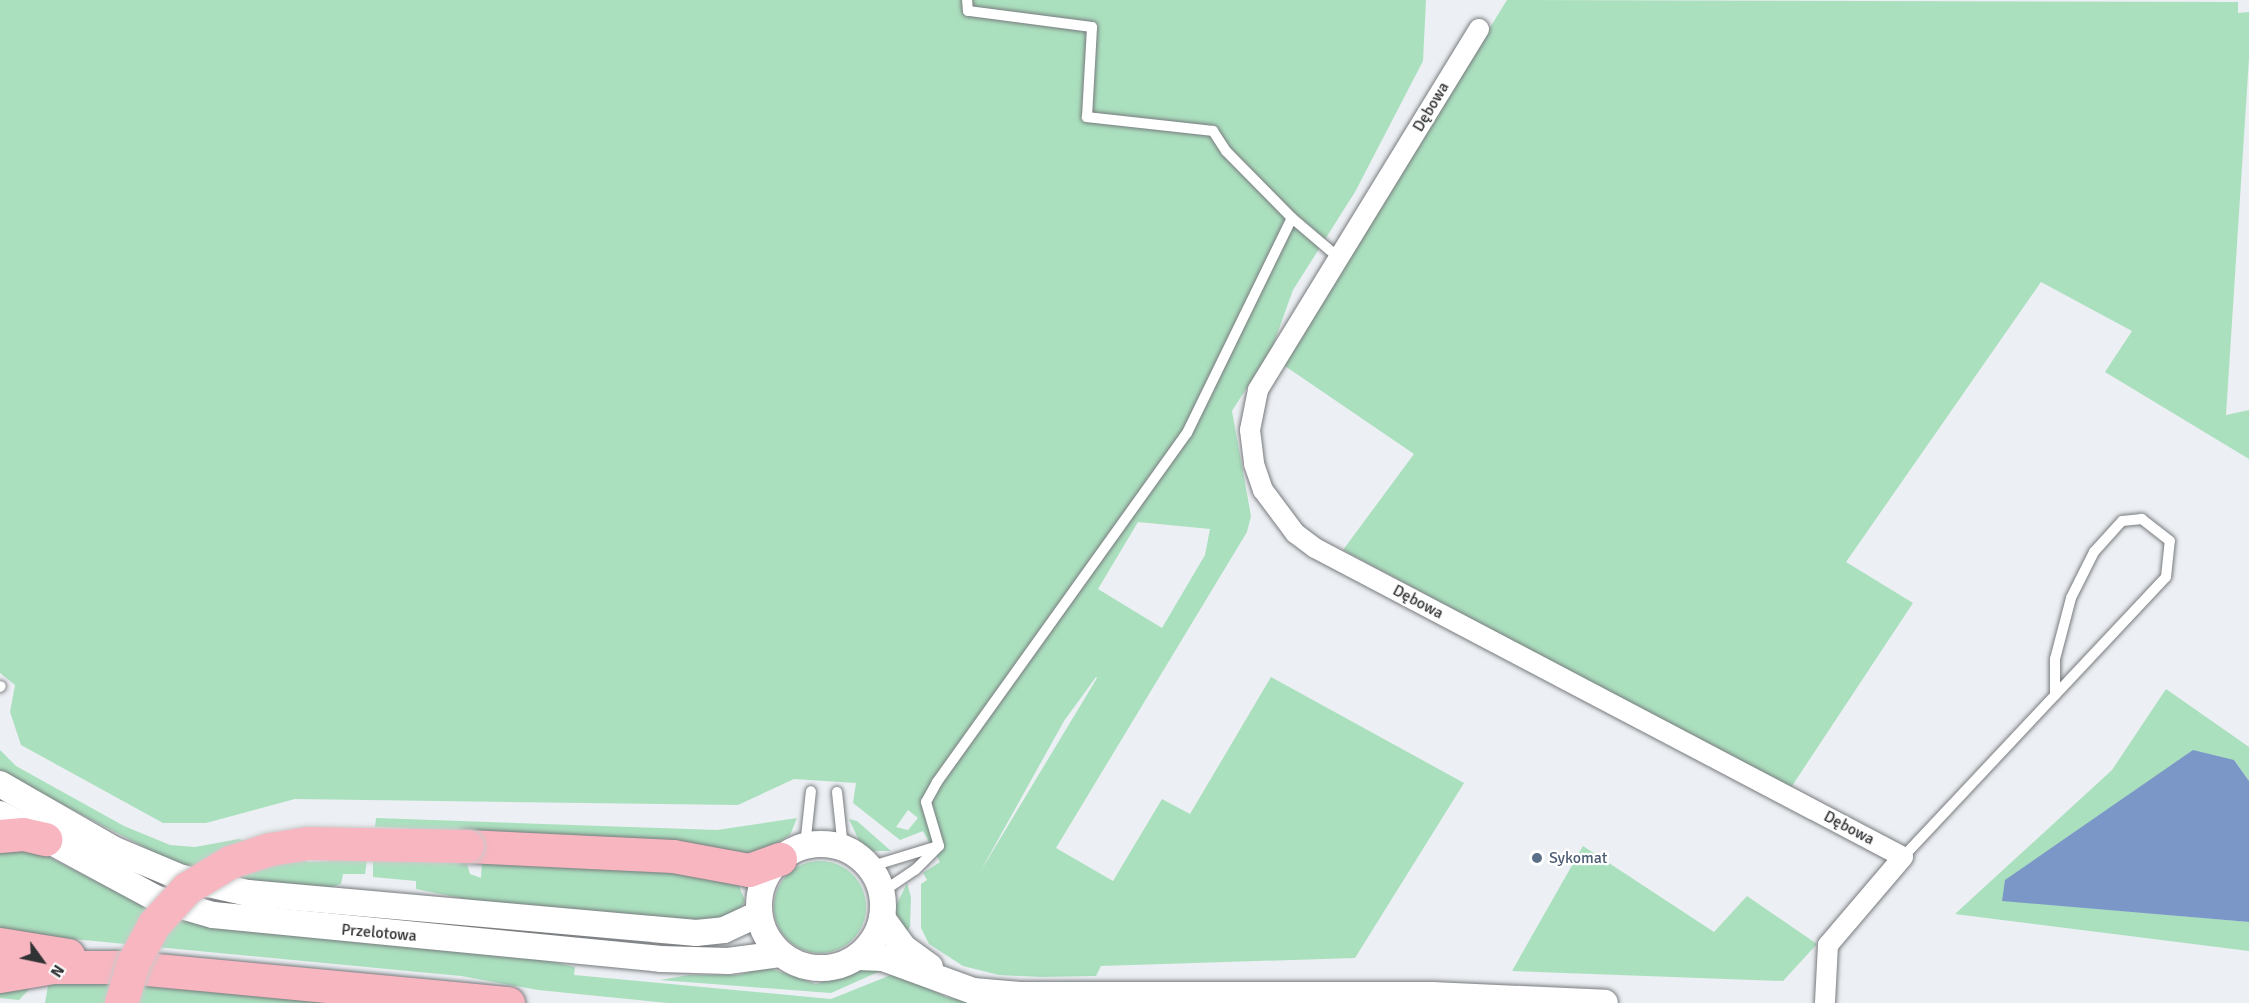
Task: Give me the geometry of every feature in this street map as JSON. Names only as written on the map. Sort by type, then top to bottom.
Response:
[{"type":"highway","points":[[0,836],[22,834],[45,839]]},
{"type":"highway","points":[[121,1003],[133,963],[154,924],[187,888],[230,862],[270,849],[309,843],[467,846],[673,856],[748,870],[792,852]]},
{"type":"highway","points":[[0,944],[125,967]]},
{"type":"highway","points":[[0,976],[53,966],[125,967],[508,1003]]},
{"type":"street","name":"Dębowa","points":[[1479,28],[1258,390],[1252,409],[1254,464],[1263,490],[1295,533],[1315,548],[1903,856]]},
{"type":"street","name":"Przelotowa","points":[[0,784],[124,854],[182,878],[248,893],[696,933],[724,930],[759,914]]},
{"type":"street","name":"Przelotowa","points":[[0,814],[157,899],[213,915],[661,959],[728,961],[780,954]]},
{"type":"street","points":[[857,957],[876,936],[882,918],[882,892],[869,867],[843,848],[824,844],[792,852],[762,884],[759,914],[766,936],[780,954],[800,965],[822,969],[857,957],[884,958],[954,985],[1020,995],[1432,995],[1605,1003]]},
{"type":"street","points":[[1825,1003],[1828,945],[1903,856]]},
{"type":"street","points":[[882,918],[904,948],[954,985]]},
{"type":"lane","points":[[967,0],[968,11],[1092,27],[1087,117],[1213,131],[1227,152],[1292,218],[1339,258]]},
{"type":"lane","points":[[939,846],[926,802],[937,782],[1182,442],[1292,218]]},
{"type":"lane","points":[[1903,856],[2055,695],[2166,577],[2170,541],[2142,519],[2122,521],[2094,552],[2071,598],[2055,659],[2055,695]]},
{"type":"lane","points":[[792,852],[811,790]]},
{"type":"lane","points":[[837,792],[843,848]]},
{"type":"lane","points":[[869,867],[939,846]]},
{"type":"lane","points":[[882,892],[915,870],[939,846]]},
{"type":"green space","points":[[0,0],[1426,0],[1423,61],[1355,192],[1293,290],[1272,348],[1232,411],[1251,516],[1247,532],[1056,848],[1113,881],[1162,799],[1190,814],[1271,677],[1464,783],[1355,958],[1101,966],[1096,976],[999,975],[963,966],[929,944],[921,928],[921,884],[927,880],[923,873],[940,862],[923,831],[900,840],[853,803],[856,783],[794,779],[738,805],[295,799],[206,823],[163,823],[21,745],[10,712],[15,685],[0,673]],"holes":[[[1138,522],[1210,529],[1205,555],[1162,628],[1098,589]],[[1096,677],[980,872],[1064,721]],[[908,810],[918,818],[908,830],[896,827]]]},
{"type":"green space","points":[[1507,0],[2238,2],[2238,13],[2249,12],[2249,58],[2226,415],[2249,410],[2249,459],[2105,372],[2132,331],[2041,282],[1846,562],[1913,603],[1790,789],[1343,550],[1414,454],[1282,364]]},
{"type":"green space","points":[[2166,689],[2249,747],[2249,781],[2234,760],[2002,900],[2249,922],[2249,951],[1955,914],[2112,770]]},
{"type":"green space","points":[[0,750],[16,766],[124,826],[170,845],[195,847],[239,839],[308,862],[367,859],[365,874],[343,874],[341,884],[329,888],[257,882],[175,863],[0,772]]},
{"type":"green space","points":[[376,818],[717,830],[797,818],[790,835],[757,855],[619,838],[375,827]]},
{"type":"green space","points":[[849,819],[857,821],[891,851],[873,851],[861,845]]},
{"type":"green space","points":[[5,846],[43,854],[134,901],[531,957],[575,967],[574,975],[831,999],[896,973],[946,997],[973,1003],[668,1003],[538,990],[461,976],[0,932],[0,848]]},
{"type":"green space","points":[[1583,846],[1714,932],[1747,896],[1817,944],[1783,981],[1512,971]]},
{"type":"green space","points":[[373,856],[466,860],[470,874],[481,878],[482,859],[700,870],[738,883],[745,901],[738,912],[715,923],[485,903],[416,889],[416,881],[373,877]]},
{"type":"green space","points":[[811,861],[829,861],[846,868],[859,881],[866,898],[866,916],[859,933],[846,946],[829,953],[811,953],[794,946],[781,933],[774,916],[774,898],[781,881],[794,868]]},
{"type":"green space","points":[[907,883],[911,897],[910,926],[904,938],[894,910]]},
{"type":"green space","points":[[766,967],[816,984],[865,969],[887,968],[831,993],[660,980],[689,975],[739,975]]},
{"type":"green space","points":[[59,979],[347,1003],[45,1003],[48,986],[32,986],[19,1000],[0,998],[0,989]]},
{"type":"water","points":[[2193,750],[2234,760],[2249,781],[2249,922],[2002,901],[2005,880]]},
{"type":"place","name":"Sykomat","points":[[1537,858]]}]
